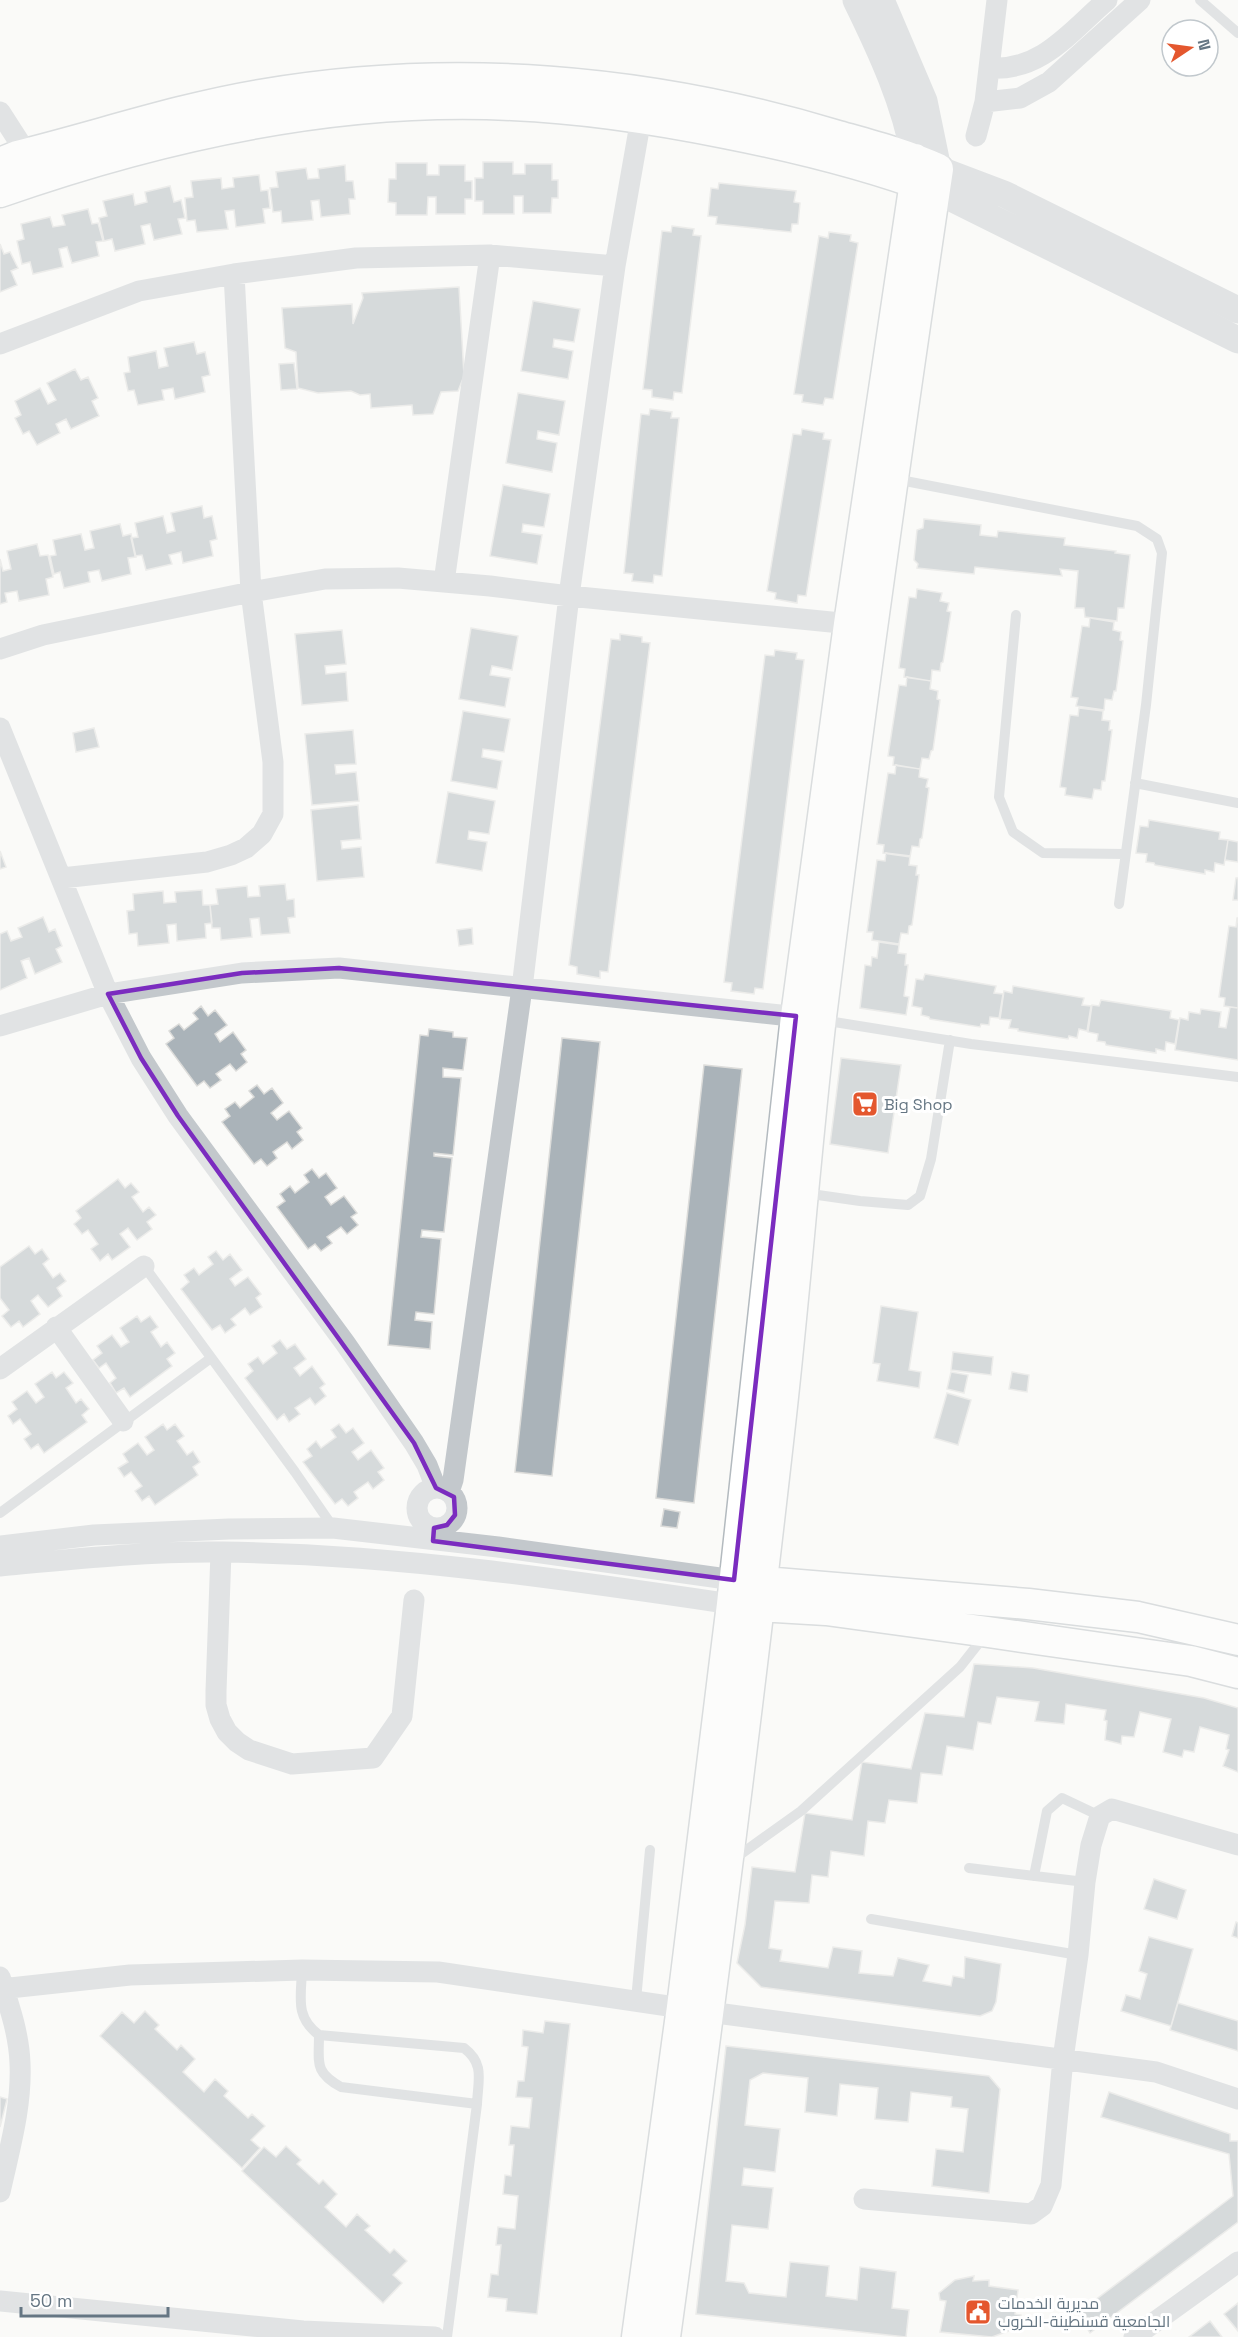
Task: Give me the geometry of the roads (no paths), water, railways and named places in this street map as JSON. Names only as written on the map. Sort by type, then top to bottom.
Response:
[{"type":"main road","points":[[13,159],[213,104],[261,95],[358,83],[471,78],[604,85],[644,104],[756,139],[864,165],[926,175]]},
{"type":"main road","points":[[0,192],[39,178],[191,135],[253,123],[388,107],[644,104]]},
{"type":"main road","points":[[861,626],[892,478],[926,175]]},
{"type":"main road","points":[[665,2337],[695,2009],[747,1593],[809,1018],[861,626],[926,175]]},
{"type":"main road","points":[[637,2337],[695,2009],[727,1864],[747,1593],[804,1193],[809,1018]]},
{"type":"main road","points":[[747,1593],[826,1610],[1191,1661],[1238,1673]]},
{"type":"main road","points":[[747,1593],[1028,1604],[1138,1617],[1238,1640]]},
{"type":"street","points":[[856,0],[900,99],[926,175],[1238,340]]},
{"type":"street","points":[[881,0],[924,101],[931,126],[926,175]]},
{"type":"street","points":[[976,136],[985,102],[997,0]]},
{"type":"street","points":[[990,68],[1016,68],[1040,58],[1107,0]]},
{"type":"street","points":[[985,102],[1020,98],[1040,87],[1064,69],[1140,0]]},
{"type":"street","points":[[429,1563],[433,1534],[423,1522],[417,1510],[417,1503],[424,1492],[443,1490],[453,1480],[522,988],[569,596],[615,266],[644,104]]},
{"type":"street","points":[[0,112],[13,159]]},
{"type":"street","points":[[926,175],[1004,194],[1238,310]]},
{"type":"street","points":[[0,344],[139,291],[234,274],[356,258],[490,255],[615,266]]},
{"type":"street","points":[[444,582],[490,255]]},
{"type":"street","points":[[62,878],[207,862],[231,855],[246,848],[262,834],[273,814],[273,762],[250,592],[234,274]]},
{"type":"street","points":[[0,649],[43,635],[250,592],[325,579],[398,578],[444,582],[861,626]]},
{"type":"street","points":[[0,728],[108,993],[141,1058],[178,1116],[401,1425],[443,1490],[456,1503],[455,1515],[447,1525],[433,1534]]},
{"type":"street","points":[[0,1026],[108,993],[242,973],[339,968],[809,1018]]},
{"type":"street","points":[[0,1369],[144,1266]]},
{"type":"street","points":[[56,1327],[123,1421]]},
{"type":"street","points":[[0,1546],[94,1535],[229,1529],[333,1528],[433,1534],[747,1593]]},
{"type":"street","points":[[0,1566],[139,1554],[221,1552],[429,1563],[543,1576],[747,1593]]},
{"type":"street","points":[[221,1552],[216,1691],[216,1705],[220,1719],[227,1732],[249,1750],[292,1764],[373,1758],[402,1716],[414,1600]]},
{"type":"street","points":[[864,2199],[1031,2214],[1042,2206],[1051,2185],[1063,2059],[1078,1955],[1085,1882],[1091,1845],[1100,1816],[1112,1809],[1238,1845]]},
{"type":"street","points":[[0,2192],[20,2090],[17,2033],[1,1985],[130,1975],[302,1971],[438,1972],[1156,2072],[1238,2099]]},
{"type":"street","points":[[1134,2337],[1238,2262]]},
{"type":"street","points":[[0,2301],[302,2334],[435,2337]]},
{"type":"lane","points":[[1200,0],[1238,33]]},
{"type":"lane","points":[[892,478],[1137,526],[1157,539],[1162,553],[1119,904]]},
{"type":"lane","points":[[1016,615],[999,796],[1013,832],[1043,853],[1125,854]]},
{"type":"lane","points":[[1135,783],[1238,803]]},
{"type":"lane","points":[[809,1018],[950,1040],[1238,1077]]},
{"type":"lane","points":[[804,1193],[908,1205],[920,1196],[931,1159],[950,1040]]},
{"type":"lane","points":[[144,1266],[333,1528]]},
{"type":"lane","points":[[0,1513],[211,1358]]},
{"type":"lane","points":[[727,1864],[801,1811],[960,1667],[988,1632]]},
{"type":"lane","points":[[1034,1876],[1047,1811],[1054,1803],[1062,1798],[1100,1816]]},
{"type":"lane","points":[[636,2000],[650,1850]]},
{"type":"lane","points":[[969,1868],[1085,1882]]},
{"type":"lane","points":[[871,1919],[1078,1955]]},
{"type":"lane","points":[[302,1971],[302,2014],[308,2027],[319,2035],[464,2048],[474,2056],[479,2066],[477,2104],[447,2337]]},
{"type":"lane","points":[[319,2035],[319,2069],[326,2078],[340,2087],[477,2104]]},
{"type":"place","name":"Big Shop","points":[[865,1104]]},
{"type":"place","name":"مديرية الخدمات الجامعية قسنطينة-الخروب","points":[[978,2312]]}]
